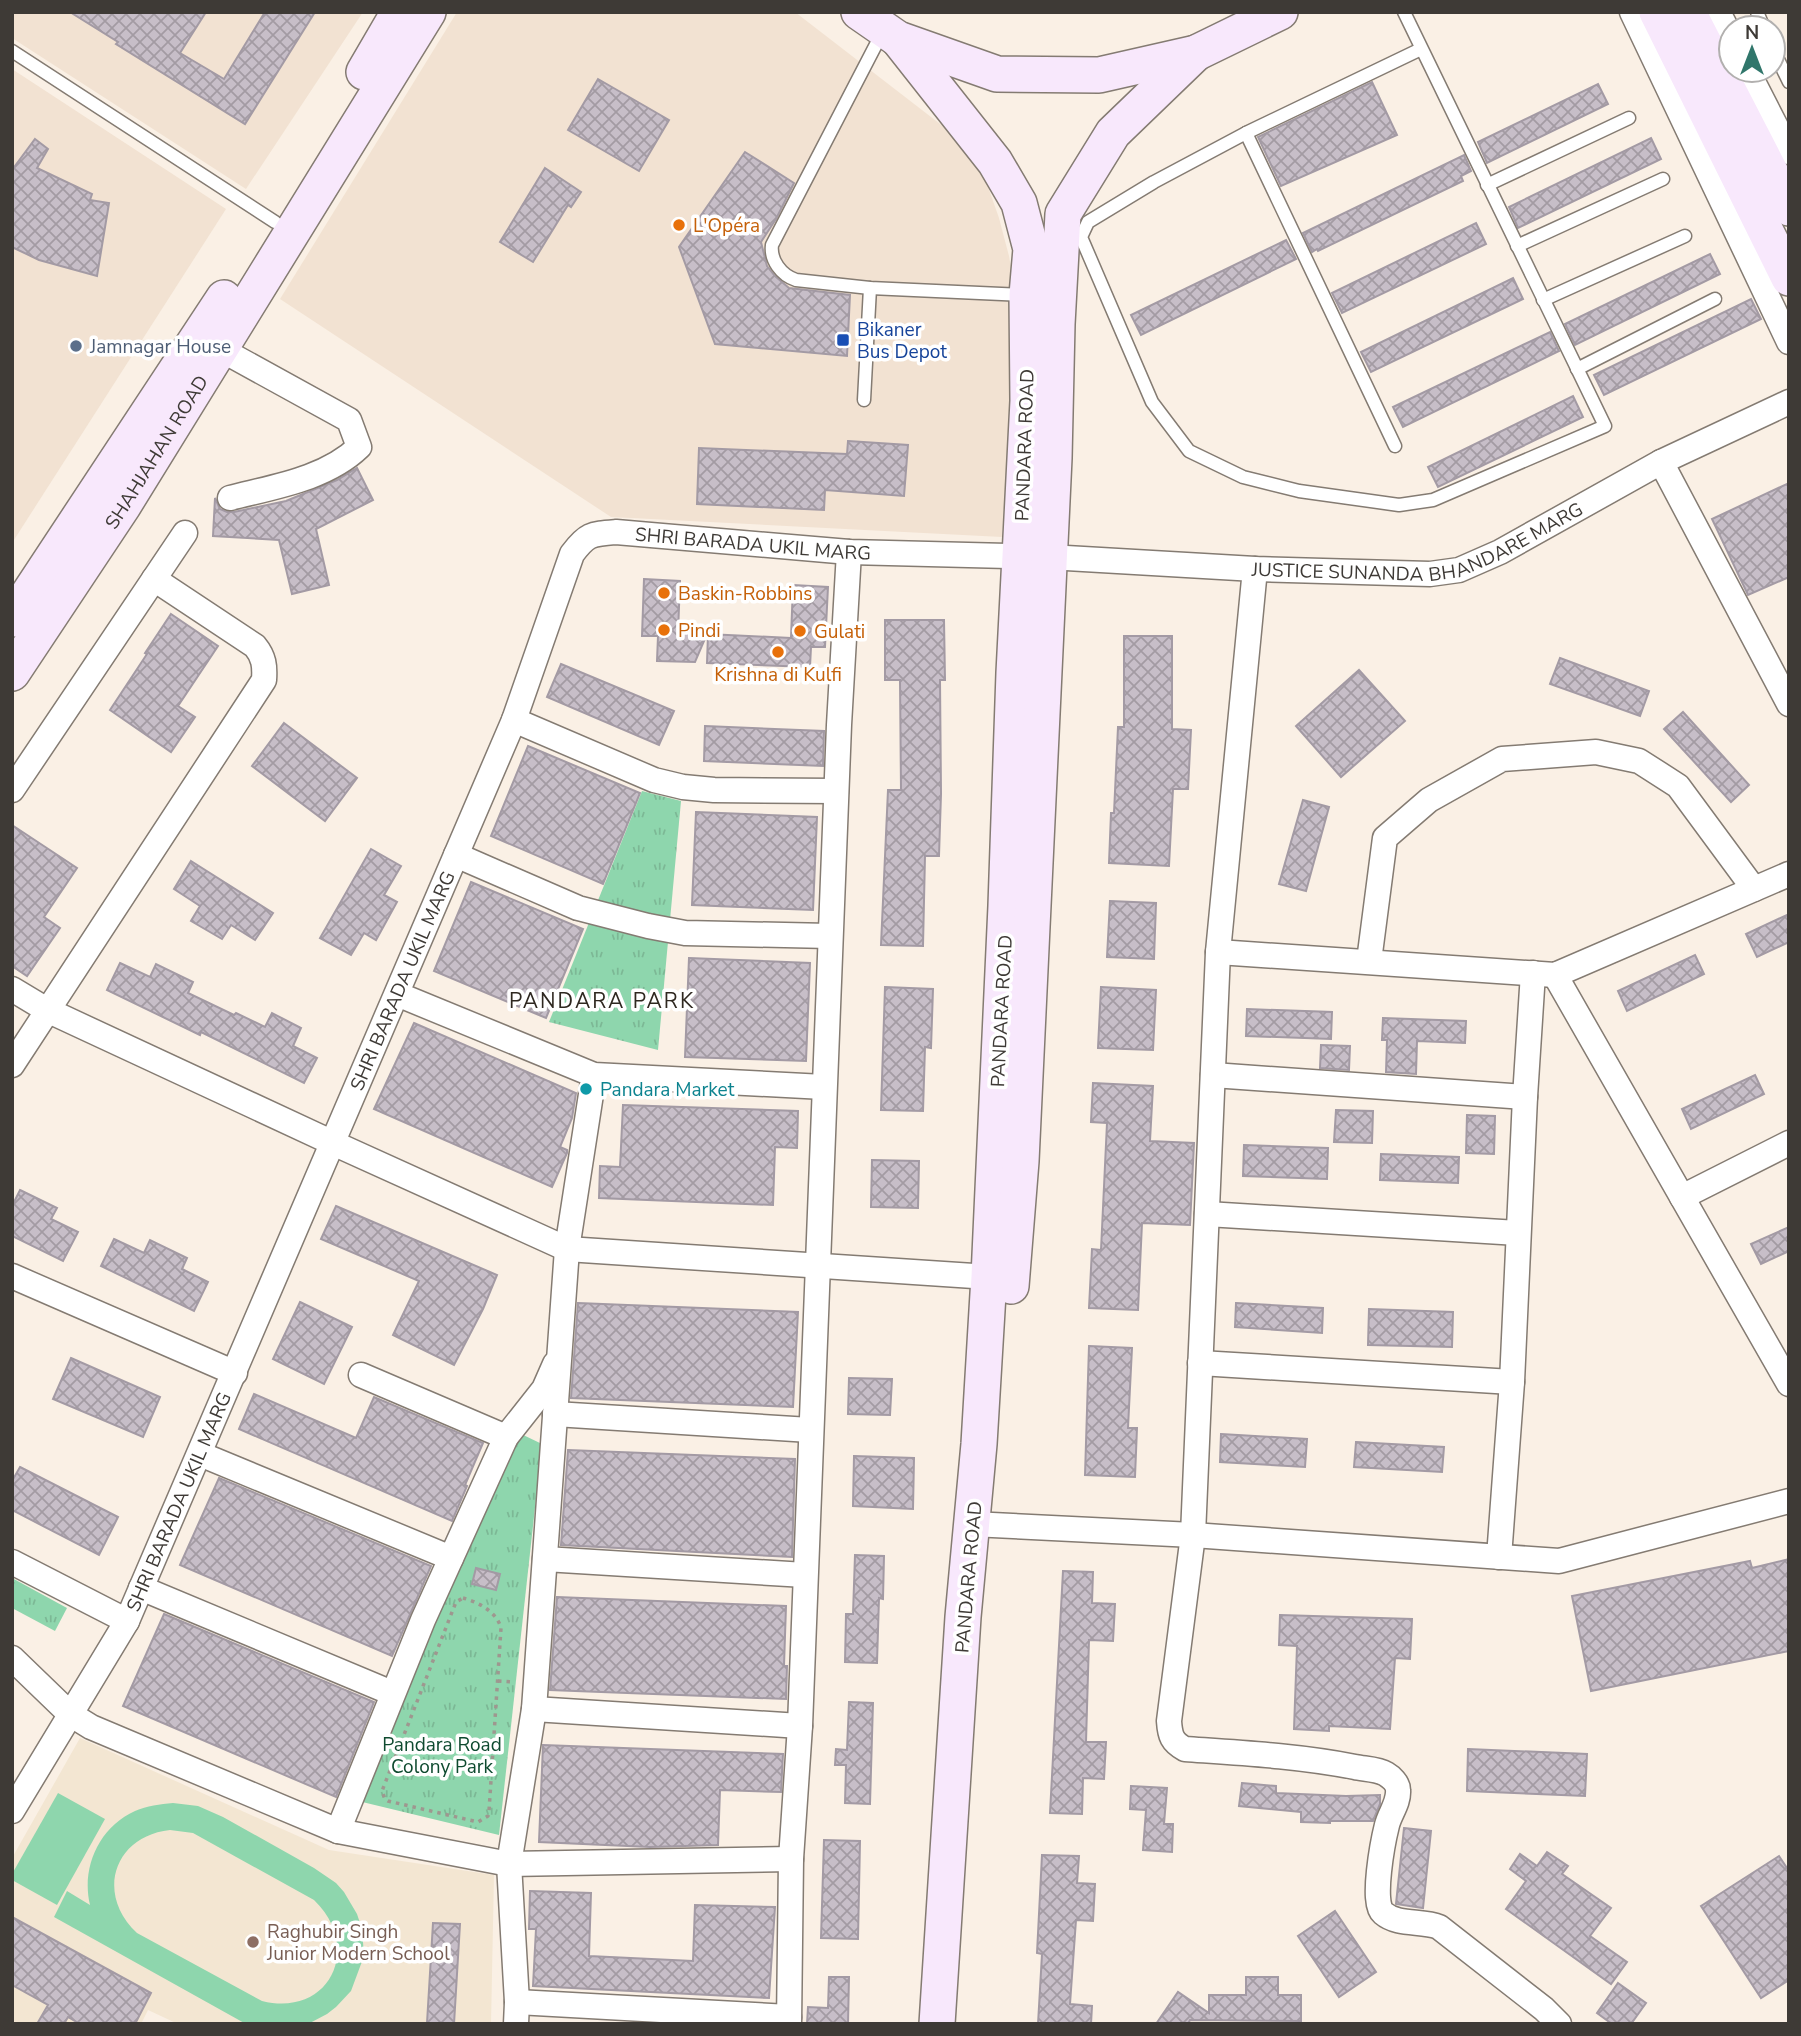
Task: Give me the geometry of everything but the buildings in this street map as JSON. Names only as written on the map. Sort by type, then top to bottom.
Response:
[{"type":"main road","name":"SHAHJAHAN ROAD","points":[[12,620],[275,222],[399,12]]},
{"type":"main road","name":"SHAHJAHAN ROAD","points":[[12,673],[123,506],[428,12]]},
{"type":"main road","points":[[880,27],[997,74],[1098,75],[1196,53],[1280,12]]},
{"type":"main road","points":[[1657,12],[1789,278]]},
{"type":"main road","points":[[1688,12],[1789,208]]},
{"type":"main road","name":"PANDARA ROAD","points":[[880,27],[995,162],[1018,203],[1031,249],[1027,295],[1028,401],[1034,557],[1021,1161],[982,1524],[966,1940],[958,2024]]},
{"type":"main road","name":"PANDARA ROAD","points":[[937,2024],[963,1617],[982,1524],[979,1444],[1006,906],[1014,673],[1054,458],[1063,214],[1112,133],[1196,53]]},
{"type":"street","points":[[1632,12],[1789,342]]},
{"type":"street","points":[[1755,84],[1789,152]]},
{"type":"street","points":[[220,349],[349,420],[359,447],[346,460],[304,478],[230,498]]},
{"type":"street","name":"JUSTICE SUNANDA BHANDARE MARG","points":[[1034,557],[1255,569],[1430,574],[1459,570],[1500,552],[1661,462],[1789,402]]},
{"type":"street","points":[[1661,462],[1789,704]]},
{"type":"street","name":"SHRI BARADA UKIL MARG","points":[[12,1811],[127,1621],[514,720],[572,554],[583,539],[595,533],[616,532],[849,552],[1034,557]]},
{"type":"street","points":[[12,790],[185,533]]},
{"type":"street","points":[[594,1075],[567,1249],[534,1709],[509,1864],[517,2013],[789,2020],[791,1858],[800,1726],[816,1267],[849,552]]},
{"type":"street","points":[[1255,569],[1218,952],[1193,1535],[1169,1721],[1170,1734],[1174,1744],[1185,1749],[1318,1760],[1385,1773],[1396,1783],[1398,1790],[1384,1842],[1377,1897],[1382,1913],[1396,1920],[1439,1927],[1544,2009],[1559,2024]]},
{"type":"street","points":[[12,1065],[264,680],[263,655],[255,646],[154,579]]},
{"type":"street","points":[[514,720],[654,780],[683,787],[714,790],[836,791]]},
{"type":"street","points":[[1369,961],[1385,838],[1429,800],[1502,759],[1596,752],[1639,761],[1678,786],[1754,889]]},
{"type":"street","points":[[456,855],[578,908],[648,926],[685,933],[830,936]]},
{"type":"street","points":[[1218,952],[1544,974],[1789,874]]},
{"type":"street","points":[[1499,1557],[1512,1382],[1525,1097],[1544,974]]},
{"type":"street","points":[[1544,974],[1682,1197],[1789,1384]]},
{"type":"street","points":[[12,989],[47,1010],[567,1249],[989,1277]]},
{"type":"street","points":[[397,994],[594,1075],[824,1087]]},
{"type":"street","points":[[1213,1075],[1525,1097]]},
{"type":"street","points":[[1682,1197],[1789,1143]]},
{"type":"street","points":[[1207,1214],[1518,1233]]},
{"type":"street","points":[[12,1276],[235,1373]]},
{"type":"street","points":[[338,1831],[392,1693],[506,1437],[544,1389],[560,1353]]},
{"type":"street","points":[[1200,1363],[1512,1382]]},
{"type":"street","points":[[361,1375],[506,1437]]},
{"type":"street","points":[[482,1426],[544,1389]]},
{"type":"street","points":[[555,1414],[810,1430]]},
{"type":"street","points":[[200,1454],[451,1558]]},
{"type":"street","points":[[982,1524],[1193,1535],[1559,1561],[1789,1501]]},
{"type":"street","points":[[545,1559],[805,1576]]},
{"type":"street","points":[[12,1562],[127,1621]]},
{"type":"street","points":[[141,1588],[392,1693]]},
{"type":"street","points":[[12,1658],[70,1714],[91,1727],[338,1831],[509,1864],[791,1858]]},
{"type":"street","points":[[534,1709],[800,1726]]},
{"type":"lane","points":[[1404,12],[1605,426],[1433,500],[1399,505],[1299,491],[1243,477],[1189,451],[1152,402],[1081,237],[1088,222],[1154,182],[1245,133],[1421,49]]},
{"type":"lane","points":[[880,27],[779,233],[772,250],[778,267],[789,278],[870,288],[1027,295]]},
{"type":"lane","points":[[12,51],[275,222]]},
{"type":"lane","points":[[1487,185],[1629,118]]},
{"type":"lane","points":[[1245,133],[1395,446]]},
{"type":"lane","points":[[1517,246],[1663,179]]},
{"type":"lane","points":[[1543,300],[1685,236]]},
{"type":"lane","points":[[864,400],[870,288]]},
{"type":"lane","points":[[1577,369],[1715,299]]},
{"type":"path","points":[[466,1598],[484,1606],[498,1619],[501,1628],[488,1816],[473,1822],[385,1799],[382,1791],[425,1687],[456,1602],[466,1598]]},
{"type":"shaded area","points":[[12,12],[363,12],[246,189],[12,38]]},
{"type":"shaded area","points":[[457,12],[795,12],[944,127],[968,153],[986,181],[999,218],[1014,285],[1016,321],[1002,537],[611,517],[280,299]]},
{"type":"shaded area","name":"Jamnagar House","points":[[12,69],[226,209],[12,543]]},
{"type":"shaded area","name":"Raghubir Singh Junior Modern School","points":[[80,1738],[329,1850],[494,1875],[491,2024],[178,2024],[148,2010],[141,2024],[12,2024],[12,1858]]},
{"type":"green space","points":[[642,791],[681,801],[658,1050],[549,1022]]},
{"type":"green space","name":"Pandara Road Colony Park","points":[[517,1432],[542,1444],[499,1835],[354,1800]]},
{"type":"green space","points":[[12,1578],[67,1608],[55,1631],[12,1608]]},
{"type":"green space","points":[[58,1793],[105,1819],[57,1905],[12,1880],[12,1874]]},
{"type":"green space","points":[[173,1803],[198,1806],[223,1817],[314,1868],[344,1892],[362,1929],[364,1956],[351,1991],[327,2014],[308,2024],[246,2024],[54,1917],[67,1891],[90,1905],[88,1877],[91,1863],[103,1838],[112,1827],[135,1811]],"holes":[[[170,1830],[193,1833],[314,1900],[329,1919],[336,1938],[337,1957],[332,1975],[321,1989],[306,1999],[286,2003],[262,2001],[137,1933],[124,1918],[114,1885],[117,1869],[124,1855],[135,1843],[151,1835]]]},
{"type":"place","name":"L'Opéra","points":[[679,225]]},
{"type":"place","name":"Bikaner Bus Depot","points":[[843,340]]},
{"type":"place","name":"Jamnagar House","points":[[76,346]]},
{"type":"place","name":"Baskin-Robbins","points":[[664,593]]},
{"type":"place","name":"Pindi","points":[[664,630]]},
{"type":"place","name":"Gulati","points":[[800,631]]},
{"type":"place","name":"Krishna di Kulfi","points":[[778,652]]},
{"type":"place","name":"Pandara Market","points":[[586,1089]]},
{"type":"place","name":"Raghubir Singh Junior Modern School","points":[[253,1942]]},
{"type":"district","name":"PANDARA PARK","points":[[602,1001]]}]
